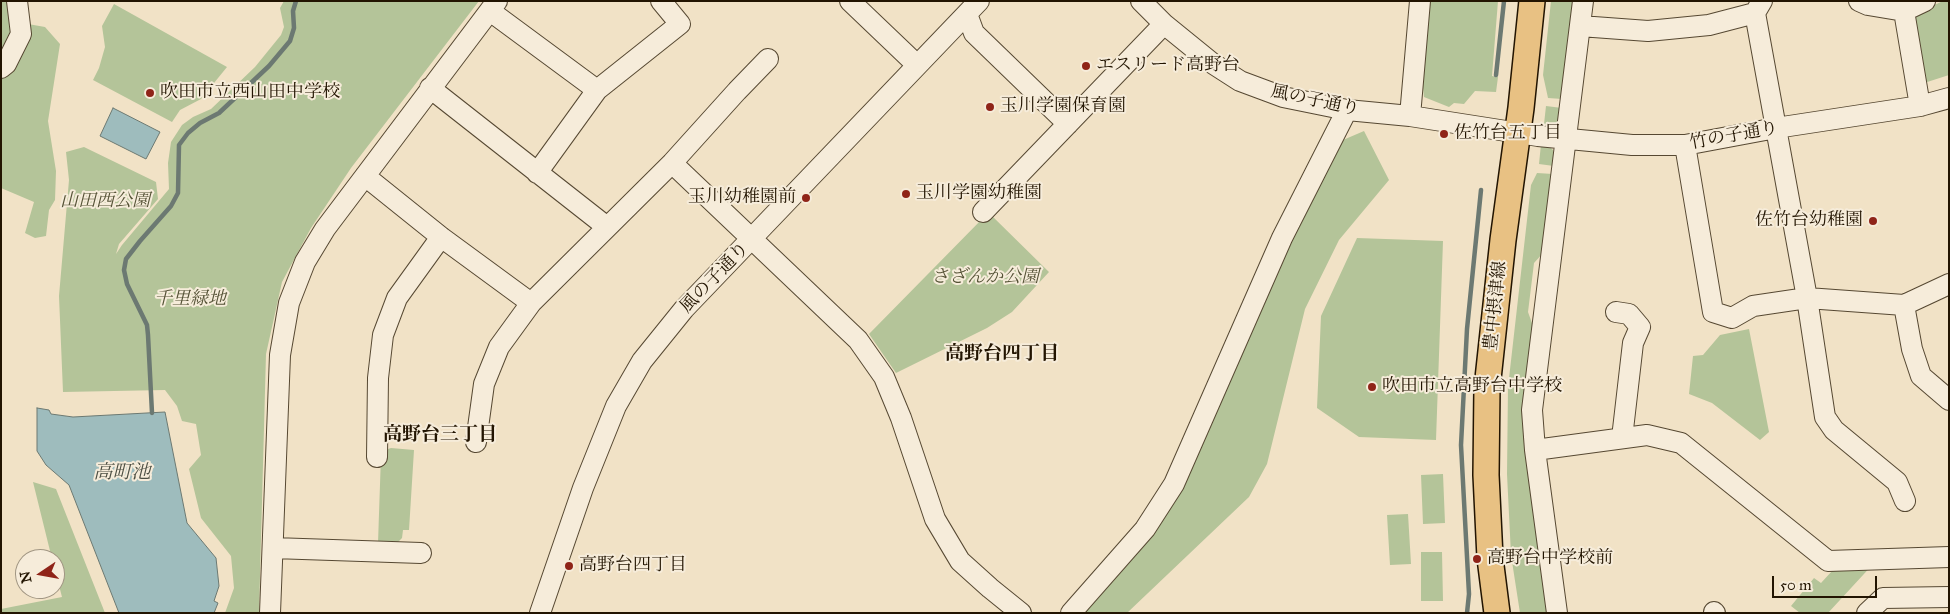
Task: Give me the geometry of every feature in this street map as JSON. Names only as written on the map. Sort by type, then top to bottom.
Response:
[{"type":"main road","name":"豊中摂津線","points":[[1497,613],[1490,558],[1487,484],[1487,388],[1532,1]]},
{"type":"street","points":[[1,68],[6,64],[21,34],[17,1]]},
{"type":"street","points":[[537,173],[597,90],[680,24],[661,1]]},
{"type":"street","points":[[850,1],[917,65]]},
{"type":"street","name":"風の子通り","points":[[1141,1],[1164,24],[1212,63],[1240,81],[1283,97],[1347,110],[1410,116],[1517,133]]},
{"type":"street","points":[[1557,613],[1534,450],[1532,410],[1583,1]]},
{"type":"street","points":[[1859,1],[1868,5],[1904,11],[1925,1]]},
{"type":"street","points":[[1410,116],[1416,2]]},
{"type":"street","points":[[270,613],[280,355],[289,303],[305,262],[325,229],[494,6],[597,90]]},
{"type":"street","points":[[973,7],[974,33],[1068,124]]},
{"type":"street","name":"風の子通り","points":[[540,613],[583,488],[616,406],[642,361],[684,309],[973,7]]},
{"type":"street","points":[[1580,26],[1648,31],[1709,25],[1758,7],[1776,128],[1807,298],[1825,417],[1834,430],[1896,482],[1905,501]]},
{"type":"street","points":[[1904,11],[1920,106]]},
{"type":"street","points":[[983,212],[1164,24]]},
{"type":"street","points":[[476,442],[484,384],[499,347],[531,303],[672,163],[737,90],[768,59]]},
{"type":"street","points":[[430,88],[607,227]]},
{"type":"street","name":"竹の子通り","points":[[1517,133],[1632,146],[1685,145],[1776,128],[1920,106],[1949,98]]},
{"type":"street","points":[[1072,613],[1145,530],[1174,484],[1282,238],[1347,110]]},
{"type":"street","points":[[1685,145],[1713,312],[1732,318],[1753,306],[1807,298],[1904,305],[1949,284]]},
{"type":"street","points":[[672,163],[753,238],[858,340],[884,377],[901,418],[935,518],[960,561],[1021,613]]},
{"type":"street","points":[[365,176],[441,237],[531,303]]},
{"type":"street","points":[[377,457],[378,378],[383,335],[397,298],[441,237]]},
{"type":"street","points":[[1904,305],[1912,349],[1921,376],[1949,400]]},
{"type":"street","points":[[1616,312],[1629,314],[1640,327],[1632,343],[1622,438]]},
{"type":"street","points":[[1534,450],[1647,434],[1681,443],[1823,564],[1949,557]]},
{"type":"street","points":[[273,548],[422,553]]},
{"type":"street","points":[[1867,613],[1883,598],[1943,602]]},
{"type":"green space","points":[[1,1],[10,1],[15,33],[1,59]]},
{"type":"green space","name":"千里緑地","points":[[284,1],[479,1],[351,168],[311,228],[282,282],[266,354],[259,613],[225,613],[234,588],[231,556],[201,518],[189,469],[201,455],[196,424],[182,421],[177,406],[165,390],[63,392],[59,296],[69,180],[66,152],[84,147],[156,182],[158,199],[119,244],[116,254],[169,189],[168,163],[171,142],[182,125],[193,117],[211,109],[255,67],[281,35],[284,27],[280,8]]},
{"type":"green space","points":[[1425,1],[1498,1],[1492,76],[1498,77],[1496,92],[1475,91],[1464,104],[1454,103],[1449,107],[1424,97],[1423,88],[1419,82]]},
{"type":"green space","points":[[1551,1],[1573,1],[1562,99],[1548,98],[1543,75]]},
{"type":"green space","points":[[1943,1],[1949,1],[1949,75],[1921,84],[1911,24],[1917,13]]},
{"type":"green space","points":[[114,4],[227,67],[201,99],[180,110],[172,122],[93,80],[99,68],[105,47],[102,26]]},
{"type":"green space","points":[[28,24],[45,27],[60,44],[48,121],[56,171],[55,200],[49,210],[46,236],[35,238],[25,233],[34,202],[1,188],[1,79],[9,73]]},
{"type":"green space","points":[[1546,106],[1562,108],[1558,122],[1552,125],[1544,124]]},
{"type":"green space","points":[[1364,131],[1389,180],[1339,240],[1305,309],[1267,464],[1249,497],[1127,613],[1084,613],[1181,486],[1292,241],[1343,140]]},
{"type":"green space","points":[[1541,144],[1548,145],[1553,150],[1555,157],[1554,166],[1539,164]]},
{"type":"green space","points":[[1537,173],[1553,174],[1543,253],[1534,263],[1528,312],[1533,326],[1549,613],[1520,613],[1511,555],[1507,474],[1508,387],[1531,185]]},
{"type":"green space","name":"さざんか公園","points":[[990,214],[1049,272],[1012,312],[987,328],[896,373],[869,334],[984,217]]},
{"type":"green space","points":[[1357,238],[1443,241],[1436,440],[1359,437],[1317,408],[1321,316]]},
{"type":"green space","points":[[1749,329],[1769,432],[1760,440],[1712,403],[1689,394],[1693,356],[1703,355],[1720,335]]},
{"type":"green space","points":[[391,448],[414,450],[409,530],[403,530],[402,538],[396,544],[378,543],[381,455],[385,450]]},
{"type":"green space","points":[[1443,474],[1445,523],[1423,524],[1421,475]]},
{"type":"green space","points":[[33,482],[56,489],[105,613],[1,613],[1,609],[52,599],[65,599],[65,549],[50,549]]},
{"type":"green space","points":[[1408,514],[1411,564],[1390,565],[1387,515]]},
{"type":"green space","points":[[1421,552],[1442,552],[1443,601],[1421,601]]},
{"type":"green space","points":[[1875,562],[1828,613],[1800,613],[1791,606],[1814,578],[1821,583],[1832,571]]},
{"type":"water","points":[[113,108],[160,132],[146,159],[100,136]]},
{"type":"water","name":"高町池","points":[[37,408],[49,410],[51,414],[73,417],[165,412],[187,523],[216,558],[219,586],[214,601],[218,603],[214,613],[119,613],[69,485],[46,465],[37,451]]},
{"type":"waterway","points":[[152,413],[147,325],[127,284],[124,270],[126,259],[171,206],[178,193],[179,145],[188,133],[200,123],[219,113],[269,66],[290,41],[294,28],[293,11],[296,1]]},
{"type":"waterway","points":[[1496,75],[1504,1]]},
{"type":"waterway","points":[[1467,613],[1469,594],[1461,445],[1467,329],[1481,190]]},
{"type":"place","name":"エスリード高野台","points":[[1086,66]]},
{"type":"place","name":"吹田市立西山田中学校","points":[[150,93]]},
{"type":"place","name":"玉川学園保育園","points":[[990,107]]},
{"type":"place","name":"佐竹台五丁目","points":[[1444,134]]},
{"type":"place","name":"玉川学園幼稚園","points":[[906,194]]},
{"type":"place","name":"玉川幼稚園前","points":[[806,198]]},
{"type":"place","name":"佐竹台幼稚園","points":[[1873,221]]},
{"type":"place","name":"吹田市立高野台中学校","points":[[1372,387]]},
{"type":"place","name":"高野台中学校前","points":[[1477,559]]},
{"type":"place","name":"高野台四丁目","points":[[569,566]]},
{"type":"district","name":"高野台四丁目","points":[[1002,354]]},
{"type":"district","name":"高野台三丁目","points":[[440,435]]},
{"type":"park label","name":"山田西公園","points":[[105,202]]}]
